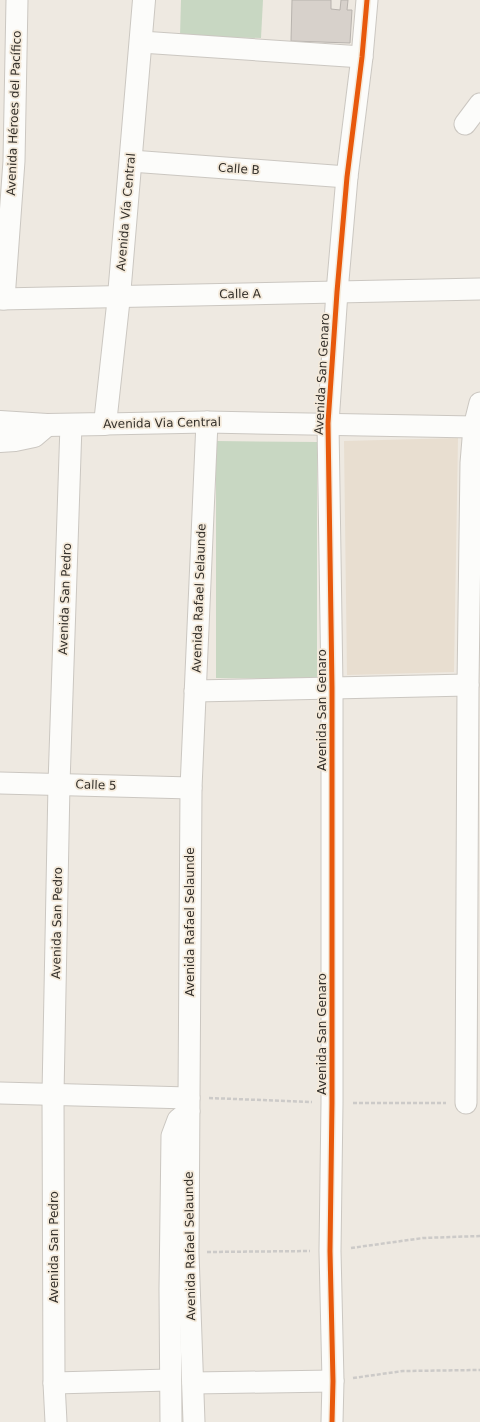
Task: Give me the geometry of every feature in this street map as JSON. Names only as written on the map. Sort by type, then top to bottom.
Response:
[{"type":"street","name":"Avenida Héroes del Pacífico","points":[[2,299],[14,161],[17,0]]},
{"type":"street","name":"Avenida Vía Central","points":[[105,424],[119,296],[144,0]]},
{"type":"street","name":"Avenida San Genaro","points":[[332,1422],[333,1381],[330,1251],[332,1103],[332,688],[328,424],[347,177],[362,57],[367,0]]},
{"type":"street","points":[[141,42],[362,57]]},
{"type":"street","points":[[465,124],[480,104]]},
{"type":"street","name":"Calle B","points":[[130,160],[347,177]]},
{"type":"street","name":"Calle A","points":[[2,299],[480,289]]},
{"type":"street","points":[[466,1103],[468,685],[474,656],[471,470],[474,427],[480,403]]},
{"type":"street","name":"Avenida Via Central","points":[[0,422],[47,425],[207,422],[474,427]]},
{"type":"street","name":"Avenida Rafael Selaunde","points":[[194,1422],[188,1253],[191,788],[207,422]]},
{"type":"street","points":[[0,441],[34,436],[47,425]]},
{"type":"street","name":"Avenida San Pedro","points":[[56,1422],[54,1382],[53,1094],[59,784],[71,425]]},
{"type":"street","points":[[195,691],[468,685]]},
{"type":"street","name":"Calle 5","points":[[0,782],[191,788]]},
{"type":"street","points":[[0,1093],[53,1094],[189,1104]]},
{"type":"street","points":[[171,1422],[172,1136],[178,1120],[189,1104]]},
{"type":"street","points":[[54,1382],[170,1380]]},
{"type":"street","points":[[193,1383],[333,1381]]},
{"type":"path","points":[[333,1381],[403,1371],[480,1370]]},
{"type":"shaded area","points":[[458,438],[454,672],[347,675],[344,441]]},
{"type":"green space","points":[[181,0],[263,0],[261,38],[180,36]]},
{"type":"green space","points":[[216,441],[317,442],[317,679],[216,678]]},
{"type":"building","points":[[292,0],[331,0],[331,9],[340,10],[341,0],[348,0],[347,10],[352,10],[350,43],[291,41]]},
{"type":"cycle path","points":[[332,1422],[333,1381],[330,1251],[332,1103],[332,688],[328,423],[347,177],[362,57],[367,0]]}]
